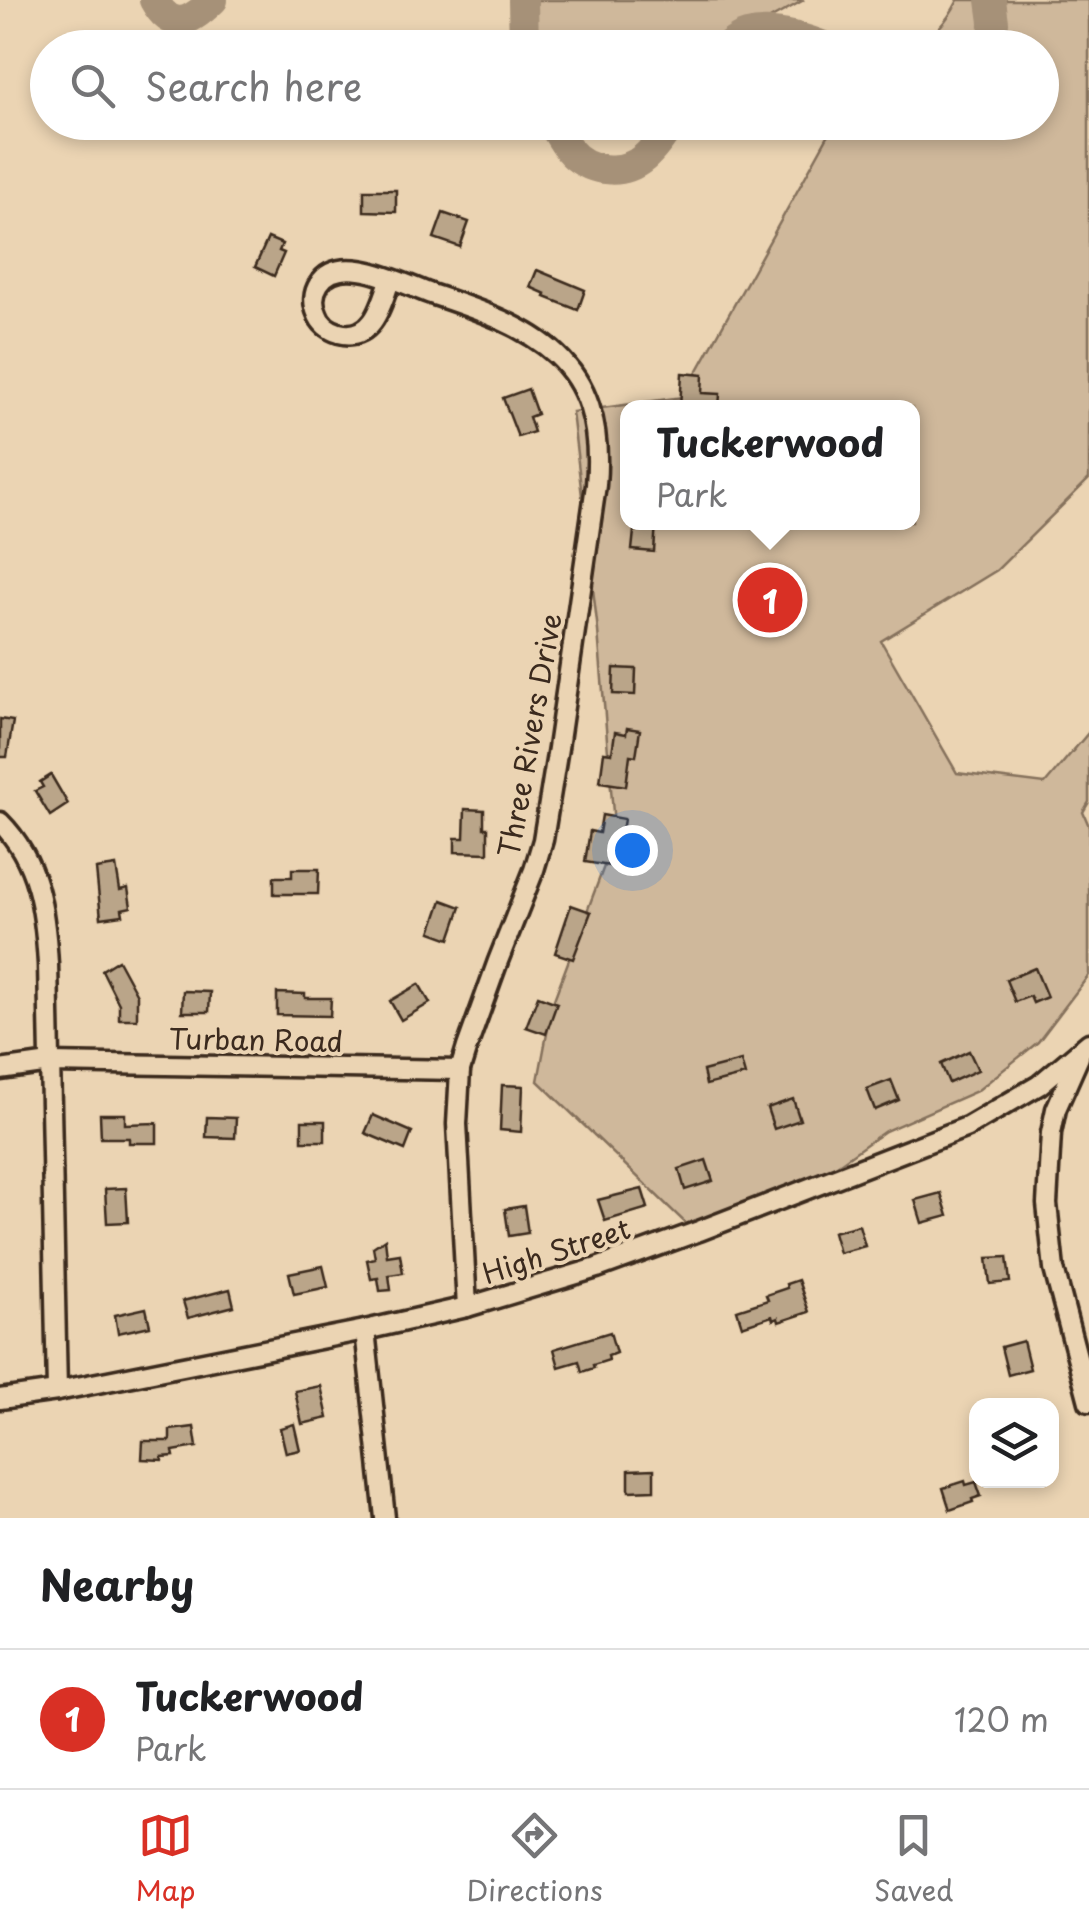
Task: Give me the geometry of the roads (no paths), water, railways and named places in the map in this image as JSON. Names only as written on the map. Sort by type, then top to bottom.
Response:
[{"type":"street","name":"Three Rivers Drive","points":[[390,280],[376,318],[364,330],[348,334],[332,330],[316,312],[316,291],[323,278],[335,270],[356,269],[390,280],[484,311],[520,327],[547,346],[580,385],[592,413],[598,448],[596,485],[543,840],[460,1070],[456,1124],[466,1307]]},
{"type":"street","points":[[0,822],[24,850],[40,897],[47,953],[57,1391]]},
{"type":"street","points":[[1086,1045],[1056,1109],[1046,1204],[1054,1269],[1089,1402]]},
{"type":"street","name":"High Street","points":[[0,1399],[365,1330],[466,1307],[633,1256],[944,1138],[1022,1096],[1086,1045]]},
{"type":"street","name":"Turban Road","points":[[0,1070],[50,1063],[460,1070]]},
{"type":"street","points":[[365,1330],[386,1518]]},
{"type":"waterway","points":[[154,0],[168,17],[182,21],[213,0]]},
{"type":"waterway","points":[[523,0],[524,30]]},
{"type":"waterway","points":[[991,0],[994,30]]},
{"type":"waterway","points":[[563,140],[580,160],[616,170],[644,158],[660,140]]},
{"type":"place","name":"Tuckerwood","points":[[770,600]]}]
